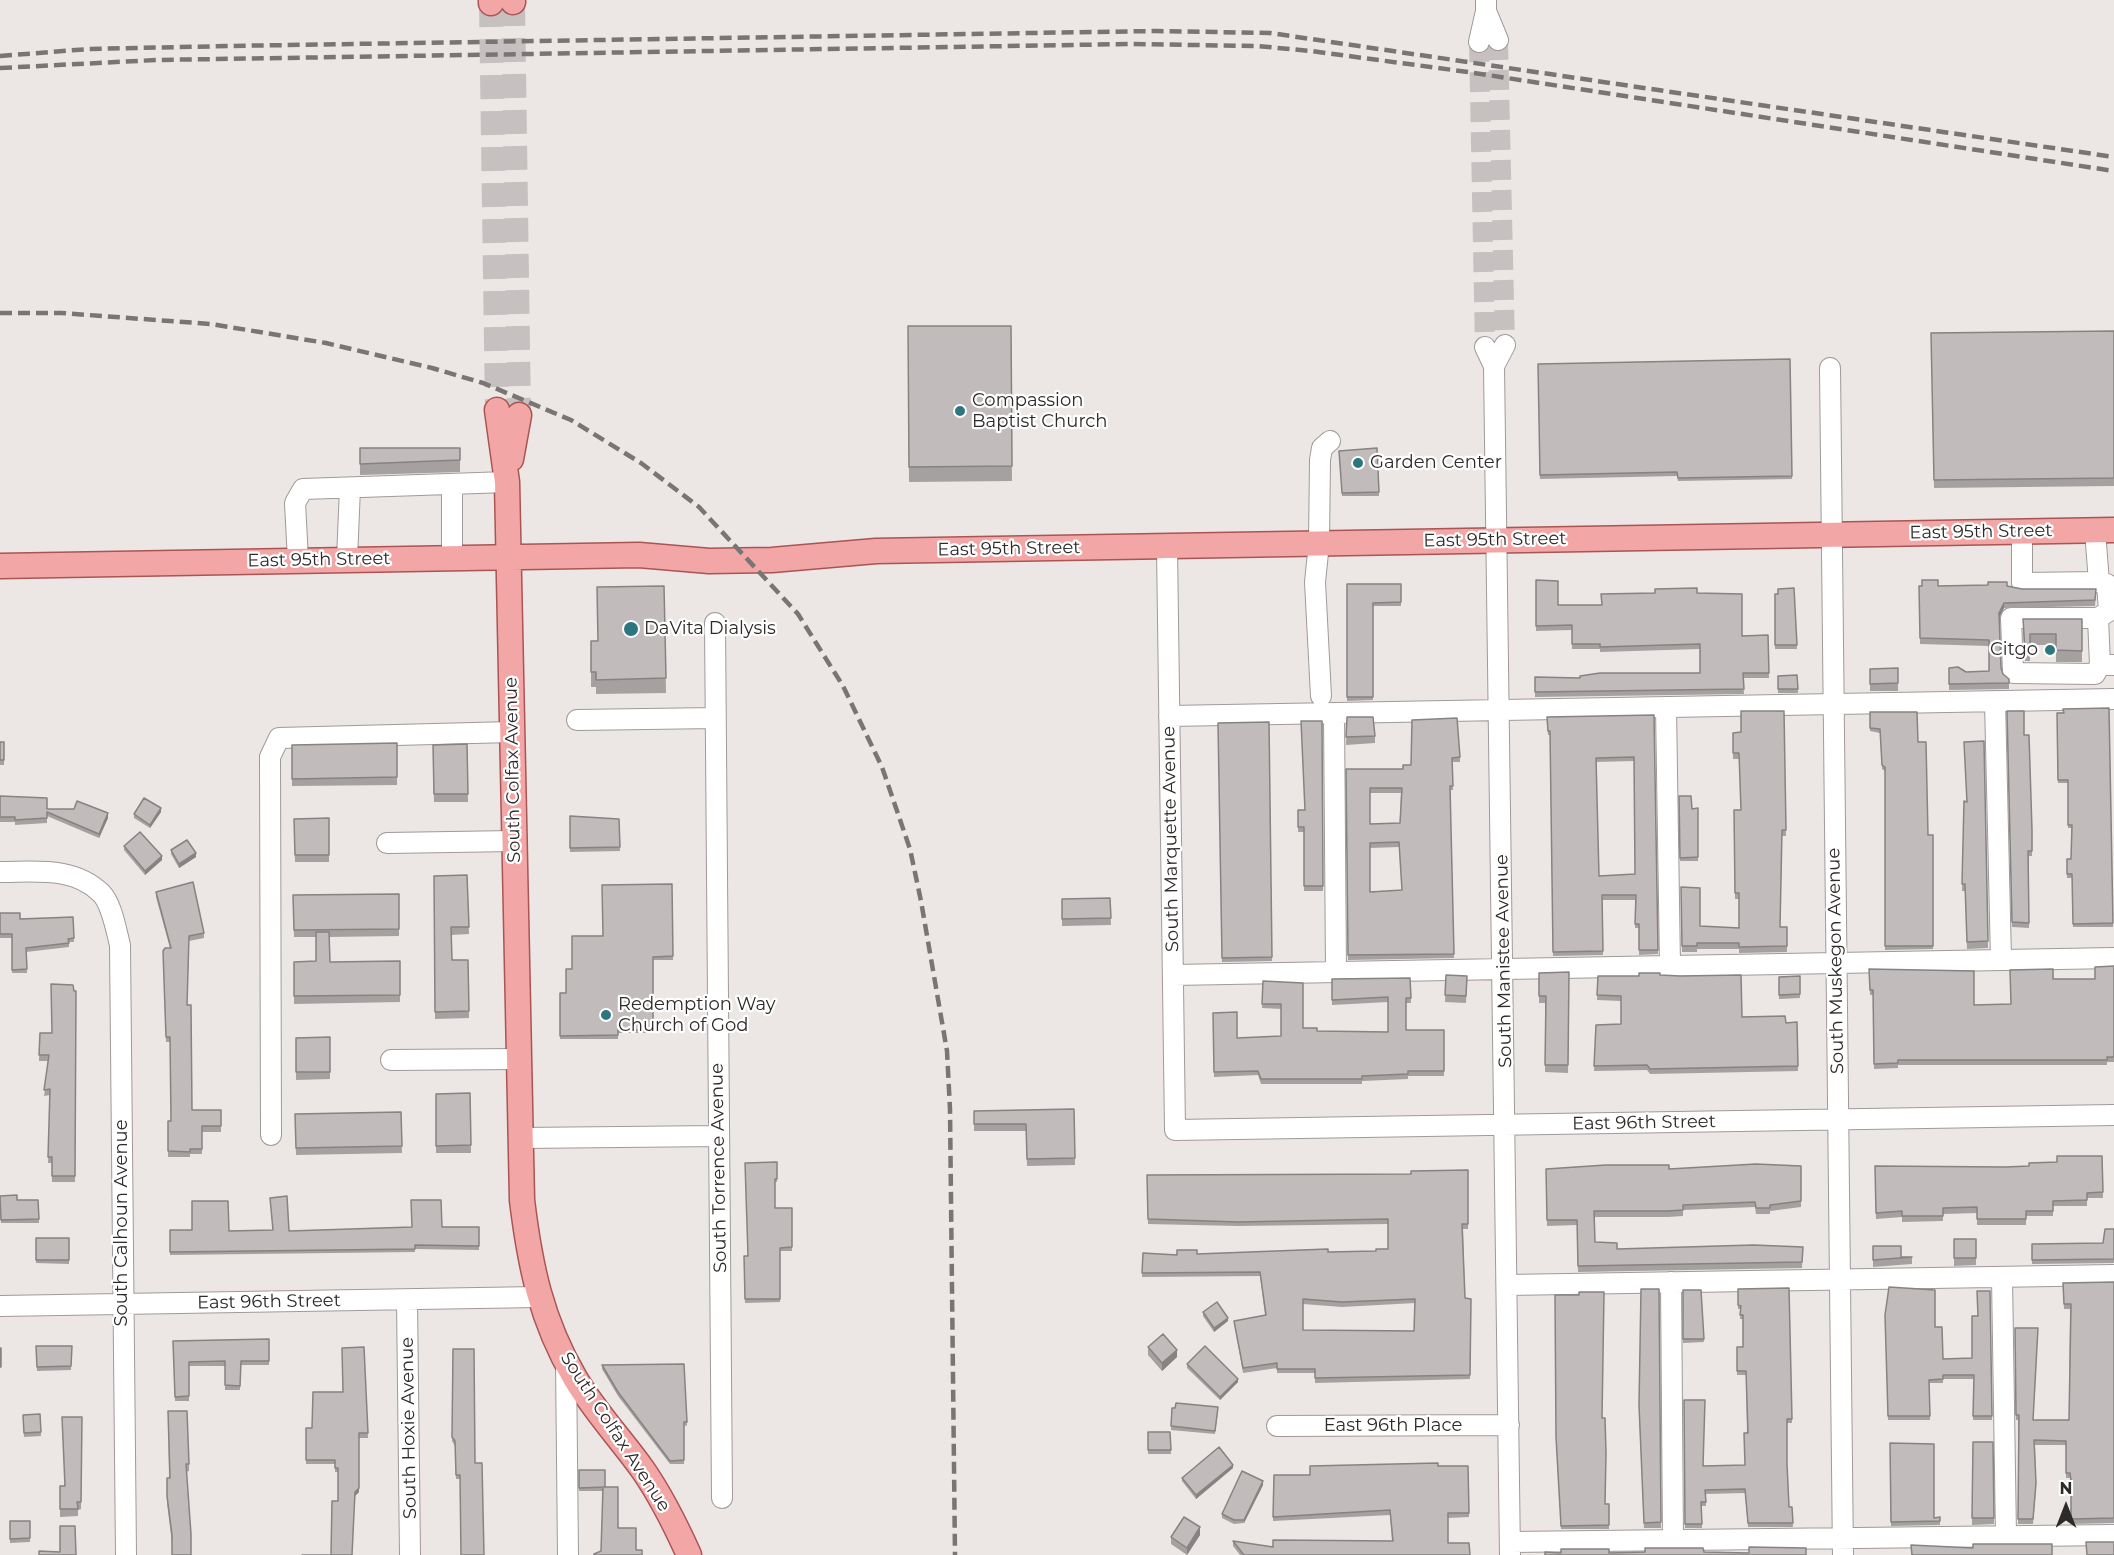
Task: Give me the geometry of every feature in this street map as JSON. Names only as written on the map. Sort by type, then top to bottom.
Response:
[{"type":"main road","name":"South Colfax Avenue","points":[[508,413],[508,556],[522,1200],[528,1247],[538,1297],[566,1360],[602,1419],[644,1470],[689,1555]]},
{"type":"main road","name":"East 95th Street","points":[[0,566],[639,555],[708,545],[771,544],[876,551],[2104,530]]},
{"type":"street","points":[[1486,6],[1489,41]]},
{"type":"street","name":"South Manistee Avenue","points":[[1495,346],[1510,1549]]},
{"type":"street","name":"South Muskegon Avenue","points":[[1830,368],[1843,1547]]},
{"type":"street","points":[[1321,696],[1315,582],[1319,543],[1320,460],[1322,448],[1330,441]]},
{"type":"street","points":[[298,560],[295,503],[303,489],[507,482]]},
{"type":"street","points":[[452,484],[452,558]]},
{"type":"street","points":[[347,559],[350,488]]},
{"type":"street","points":[[2098,618],[2107,665],[2095,674],[2013,673],[2011,618],[2098,618],[2109,611],[2104,530]]},
{"type":"street","points":[[2022,531],[2022,583],[2107,584]]},
{"type":"street","name":"South Marquette Avenue","points":[[1167,547],[1175,1130]]},
{"type":"street","name":"South Torrence Avenue","points":[[714,623],[722,1498]]},
{"type":"street","points":[[1169,716],[2114,699]]},
{"type":"street","points":[[1995,701],[2001,960]]},
{"type":"street","points":[[1666,707],[1670,966]]},
{"type":"street","points":[[1334,713],[1336,972]]},
{"type":"street","points":[[577,720],[715,718]]},
{"type":"street","points":[[271,1135],[270,757],[279,738],[512,732]]},
{"type":"street","points":[[387,843],[514,841]]},
{"type":"street","name":"South Calhoun Avenue","points":[[0,872],[63,871],[102,893],[114,922],[120,945],[126,1555]]},
{"type":"street","points":[[1173,975],[2114,958]]},
{"type":"street","points":[[391,1060],[519,1059]]},
{"type":"street","name":"East 96th Street","points":[[1175,1130],[2114,1115]]},
{"type":"street","points":[[521,1138],[719,1137]]},
{"type":"street","points":[[1508,1285],[2114,1275]]},
{"type":"street","points":[[2002,1277],[2019,1542]]},
{"type":"street","points":[[1671,1282],[1673,1540]]},
{"type":"street","name":"East 96th Street","points":[[0,1306],[538,1297]]},
{"type":"street","name":"South Hoxie Avenue","points":[[407,1300],[410,1555]]},
{"type":"street","points":[[566,1360],[568,1555]]},
{"type":"street","name":"East 96th Place","points":[[1277,1426],[1509,1425]]},
{"type":"street","points":[[1510,1549],[1673,1540],[1843,1547],[2019,1542],[2114,1535]]},
{"type":"building","name":"Compassion Baptist Church","points":[[908,326],[1011,326],[1012,466],[909,467]]},
{"type":"building","points":[[2114,331],[2114,478],[1934,480],[1931,333]]},
{"type":"building","points":[[1790,359],[1792,476],[1678,478],[1677,472],[1540,475],[1538,364]]},
{"type":"building","points":[[360,448],[460,448],[460,460],[360,464]]},
{"type":"building","points":[[1377,448],[1379,492],[1342,493],[1339,451]]},
{"type":"building","points":[[1536,580],[1558,581],[1558,605],[1602,605],[1601,594],[1655,593],[1655,589],[1697,588],[1697,593],[1742,594],[1742,636],[1768,635],[1769,673],[1743,673],[1744,689],[1535,692],[1535,677],[1580,678],[1580,676],[1600,673],[1700,673],[1700,644],[1600,647],[1600,644],[1572,644],[1572,625],[1536,626]]},
{"type":"building","points":[[1922,580],[1938,580],[1938,586],[1988,585],[1988,582],[2007,582],[2007,586],[2022,589],[2096,589],[2095,600],[2004,603],[1999,613],[2001,668],[2003,674],[2009,679],[2009,683],[1949,684],[1949,668],[1958,667],[1966,672],[1989,671],[1989,640],[1920,638],[1919,586],[1922,586]]},
{"type":"building","points":[[1347,584],[1401,584],[1401,602],[1373,603],[1373,697],[1347,697]]},
{"type":"building","name":"DaVita Dialysis","points":[[664,586],[666,678],[596,680],[596,672],[591,672],[591,641],[598,641],[597,587]]},
{"type":"building","points":[[1794,588],[1797,645],[1775,645],[1775,594],[1778,594],[1778,589]]},
{"type":"building","points":[[2023,619],[2082,619],[2082,651],[2056,650],[2056,634],[2030,634],[2030,650],[2025,650]]},
{"type":"building","points":[[1898,668],[1898,683],[1870,684],[1870,669]]},
{"type":"building","points":[[1797,675],[1798,689],[1778,689],[1778,676]]},
{"type":"building","points":[[2109,708],[2113,923],[2073,924],[2072,874],[2067,874],[2067,859],[2071,859],[2072,825],[2068,825],[2068,780],[2058,780],[2057,713],[2064,713],[2063,709]]},
{"type":"building","points":[[1741,711],[1784,711],[1786,830],[1782,830],[1780,927],[1787,927],[1787,946],[1739,947],[1739,943],[1697,943],[1697,946],[1682,946],[1681,887],[1700,888],[1700,926],[1739,928],[1739,893],[1735,893],[1734,810],[1741,810],[1739,753],[1733,753],[1733,733],[1741,732]]},
{"type":"building","points":[[2007,711],[2024,711],[2024,735],[2029,735],[2032,851],[2028,851],[2029,923],[2012,922]]},
{"type":"building","points":[[1870,712],[1917,712],[1918,742],[1926,742],[1928,835],[1933,835],[1933,946],[1885,946],[1885,767],[1882,765],[1880,729],[1870,728]]},
{"type":"building","points":[[1654,715],[1658,950],[1639,950],[1639,924],[1635,924],[1636,895],[1602,895],[1603,951],[1553,952],[1550,731],[1548,731],[1547,717]],"holes":[[[1634,757],[1635,874],[1599,876],[1596,758]]]},
{"type":"building","points":[[1347,717],[1373,717],[1375,736],[1346,737]]},
{"type":"building","points":[[1457,718],[1460,757],[1452,758],[1453,786],[1450,786],[1454,954],[1348,955],[1346,769],[1403,769],[1403,765],[1411,765],[1412,720]],"holes":[[[1370,788],[1402,788],[1400,823],[1370,824]],[[1399,842],[1402,890],[1370,892],[1370,843]]]},
{"type":"building","points":[[1301,721],[1322,721],[1323,886],[1304,886],[1304,827],[1298,827],[1298,810],[1305,810]]},
{"type":"building","points":[[1269,722],[1272,957],[1222,958],[1218,723]]},
{"type":"building","points":[[1984,741],[1988,941],[1967,942],[1965,884],[1962,884],[1964,801],[1967,802],[1964,742]]},
{"type":"building","points":[[0,742],[4,742],[4,760],[0,760]]},
{"type":"building","points":[[397,743],[397,777],[292,779],[292,745]]},
{"type":"building","points":[[467,744],[468,794],[434,794],[433,745]]},
{"type":"building","points":[[0,796],[47,798],[47,809],[74,809],[77,801],[108,813],[99,834],[47,812],[47,818],[15,820],[15,817],[0,817]]},
{"type":"building","points":[[1679,796],[1691,796],[1692,809],[1698,808],[1698,857],[1680,858]]},
{"type":"building","points":[[144,798],[161,808],[150,825],[134,814]]},
{"type":"building","points":[[570,816],[619,819],[620,847],[570,848]]},
{"type":"building","points":[[329,818],[329,855],[295,855],[294,819]]},
{"type":"building","points":[[140,832],[162,856],[145,871],[124,846]]},
{"type":"building","points":[[187,840],[196,853],[179,864],[171,850]]},
{"type":"building","points":[[467,875],[469,927],[451,927],[452,960],[468,960],[469,1011],[435,1012],[434,876]]},
{"type":"building","points":[[193,882],[204,933],[189,936],[187,1005],[191,1005],[192,1110],[221,1110],[221,1126],[202,1126],[202,1149],[190,1149],[190,1152],[168,1151],[168,1121],[171,1121],[170,1037],[166,1037],[163,951],[165,948],[171,948],[156,892]]},
{"type":"building","points":[[672,884],[673,956],[653,957],[653,1030],[618,1030],[618,1035],[560,1036],[560,993],[566,993],[566,969],[572,969],[572,936],[603,936],[602,885]]},
{"type":"building","points":[[399,894],[399,929],[294,930],[293,895]]},
{"type":"building","points":[[1110,898],[1111,918],[1062,919],[1062,899]]},
{"type":"building","points":[[0,913],[20,913],[20,919],[73,917],[74,938],[68,939],[69,943],[26,948],[27,969],[12,970],[12,934],[0,934]]},
{"type":"building","points":[[316,932],[329,932],[330,962],[400,961],[400,995],[294,996],[294,962],[316,961]]},
{"type":"building","points":[[2114,966],[2114,1057],[2107,1057],[2107,1060],[1898,1060],[1898,1063],[1874,1064],[1873,990],[1870,990],[1869,969],[1974,971],[1974,1005],[2011,1004],[2010,970],[2053,969],[2053,979],[2095,979],[2095,967]]},
{"type":"building","points":[[1569,972],[1568,1065],[1545,1065],[1546,996],[1539,996],[1539,973]]},
{"type":"building","points":[[1639,973],[1680,976],[1741,975],[1742,1017],[1785,1016],[1786,1023],[1797,1022],[1798,1066],[1650,1069],[1647,1065],[1594,1066],[1596,1025],[1621,1024],[1621,996],[1597,995],[1598,976],[1639,976]]},
{"type":"building","points":[[1446,975],[1467,976],[1466,996],[1445,995]]},
{"type":"building","points":[[1800,976],[1800,994],[1779,995],[1779,977]]},
{"type":"building","points":[[1410,978],[1411,998],[1406,998],[1406,1030],[1444,1030],[1444,1071],[1408,1071],[1408,1074],[1362,1076],[1362,1079],[1261,1079],[1258,1071],[1214,1072],[1213,1013],[1237,1012],[1237,1038],[1281,1036],[1281,1004],[1262,1004],[1263,981],[1303,983],[1303,1028],[1317,1028],[1317,1031],[1388,1032],[1388,997],[1332,1000],[1332,979]]},
{"type":"building","points":[[51,984],[73,985],[76,991],[75,1176],[52,1176],[52,1157],[48,1157],[50,1089],[44,1090],[49,1055],[39,1055],[40,1033],[52,1033]]},
{"type":"building","points":[[330,1037],[330,1072],[296,1072],[296,1038]]},
{"type":"building","points":[[470,1093],[471,1145],[436,1146],[436,1094]]},
{"type":"building","points":[[1074,1109],[1075,1158],[1027,1159],[1026,1124],[974,1124],[974,1111]]},
{"type":"building","points":[[401,1112],[402,1146],[296,1148],[295,1114]]},
{"type":"building","points":[[2057,1156],[2102,1156],[2103,1192],[2087,1193],[2087,1200],[2053,1201],[2053,1211],[2026,1211],[2026,1219],[1977,1219],[1977,1207],[1943,1208],[1943,1216],[1902,1216],[1902,1211],[1876,1213],[1875,1166],[2029,1166],[2029,1163],[2057,1162]]},
{"type":"building","points":[[777,1162],[775,1208],[792,1208],[792,1247],[780,1248],[780,1299],[745,1299],[744,1256],[748,1256],[745,1163]]},
{"type":"building","points":[[1756,1164],[1801,1166],[1801,1201],[1770,1205],[1770,1208],[1756,1208],[1755,1202],[1683,1205],[1683,1210],[1668,1211],[1594,1211],[1595,1242],[1617,1243],[1617,1249],[1753,1245],[1803,1247],[1802,1262],[1578,1266],[1577,1220],[1547,1220],[1546,1169],[1606,1165],[1669,1165],[1669,1169]]},
{"type":"building","points":[[1468,1170],[1468,1224],[1462,1224],[1465,1298],[1471,1299],[1470,1375],[1315,1378],[1315,1369],[1277,1369],[1277,1363],[1243,1368],[1234,1321],[1266,1315],[1260,1272],[1142,1273],[1143,1253],[1177,1255],[1177,1250],[1197,1250],[1197,1254],[1388,1249],[1388,1219],[1238,1222],[1148,1219],[1147,1175],[1411,1174],[1411,1171]],"holes":[[[1303,1299],[1342,1302],[1415,1299],[1414,1331],[1303,1330]]]},
{"type":"building","points":[[17,1195],[17,1200],[38,1200],[39,1219],[1,1220],[0,1196]]},
{"type":"building","points":[[287,1196],[289,1231],[412,1227],[411,1200],[441,1200],[442,1227],[479,1227],[479,1246],[415,1245],[415,1249],[170,1252],[170,1230],[192,1230],[192,1201],[228,1201],[229,1231],[273,1230],[270,1198]]},
{"type":"building","points":[[2105,1229],[2114,1229],[2114,1259],[2032,1260],[2032,1244],[2103,1243]]},
{"type":"building","points":[[36,1238],[69,1238],[69,1260],[36,1260]]},
{"type":"building","points":[[1954,1239],[1976,1239],[1976,1258],[1954,1258]]},
{"type":"building","points":[[1873,1246],[1901,1246],[1901,1257],[1912,1257],[1873,1260]]},
{"type":"building","points":[[2114,1282],[2114,1518],[2071,1519],[2071,1480],[2070,1473],[2066,1473],[2066,1441],[2034,1440],[2036,1483],[2033,1519],[2018,1519],[2019,1415],[2016,1415],[2015,1328],[2038,1328],[2033,1420],[2069,1420],[2071,1304],[2064,1304],[2063,1283]]},
{"type":"building","points":[[1889,1287],[1935,1290],[1935,1327],[1942,1327],[1943,1359],[1972,1358],[1972,1316],[1978,1316],[1977,1291],[1990,1291],[1992,1416],[1973,1416],[1974,1375],[1943,1375],[1943,1379],[1929,1380],[1930,1416],[1888,1416],[1885,1315]]},
{"type":"building","points":[[1789,1288],[1792,1419],[1787,1419],[1787,1464],[1789,1507],[1792,1507],[1793,1523],[1748,1523],[1745,1489],[1705,1490],[1706,1502],[1701,1502],[1702,1524],[1685,1524],[1684,1400],[1705,1400],[1703,1466],[1745,1465],[1744,1433],[1748,1433],[1746,1371],[1737,1371],[1737,1347],[1743,1347],[1743,1315],[1740,1315],[1741,1306],[1738,1305],[1738,1289]]},
{"type":"building","points":[[1641,1289],[1659,1289],[1661,1522],[1644,1523],[1639,1405]]},
{"type":"building","points":[[1683,1290],[1701,1290],[1704,1339],[1683,1339]]},
{"type":"building","points":[[1579,1292],[1604,1292],[1602,1418],[1605,1418],[1605,1504],[1609,1504],[1609,1525],[1561,1526],[1556,1437],[1555,1295],[1579,1295]]},
{"type":"building","points":[[1217,1302],[1228,1318],[1214,1328],[1203,1312]]},
{"type":"building","points":[[1163,1334],[1177,1350],[1162,1363],[1148,1347]]},
{"type":"building","points":[[269,1339],[269,1361],[241,1361],[240,1386],[225,1385],[225,1361],[189,1362],[189,1396],[175,1397],[173,1341]]},
{"type":"building","points":[[36,1346],[72,1346],[71,1366],[37,1367]]},
{"type":"building","points":[[1205,1346],[1238,1379],[1220,1397],[1187,1364]]},
{"type":"building","points":[[364,1347],[368,1433],[359,1433],[359,1488],[355,1492],[352,1555],[331,1555],[332,1501],[338,1501],[338,1468],[335,1468],[335,1460],[306,1460],[306,1428],[312,1428],[313,1392],[343,1392],[342,1348]]},
{"type":"building","points":[[453,1349],[474,1349],[475,1463],[482,1463],[484,1555],[461,1555],[460,1475],[456,1475],[455,1441],[452,1437]]},
{"type":"building","points":[[684,1364],[687,1422],[684,1422],[684,1460],[670,1461],[618,1392],[602,1365]]},
{"type":"building","points":[[1176,1403],[1218,1407],[1215,1431],[1171,1426],[1172,1408],[1175,1408]]},
{"type":"building","points":[[168,1411],[187,1411],[189,1464],[186,1464],[191,1555],[172,1555],[167,1496],[167,1478],[170,1478]]},
{"type":"building","points":[[40,1414],[41,1432],[24,1433],[23,1415]]},
{"type":"building","points":[[62,1417],[82,1417],[81,1502],[77,1502],[78,1509],[60,1509],[60,1486],[65,1486]]},
{"type":"building","points":[[1148,1432],[1170,1432],[1171,1450],[1148,1450]]},
{"type":"building","points":[[1973,1442],[1993,1442],[1994,1518],[1972,1518]]},
{"type":"building","points":[[1890,1443],[1934,1444],[1934,1518],[1940,1517],[1940,1521],[1891,1522]]},
{"type":"building","points":[[1219,1447],[1233,1465],[1196,1495],[1182,1478]]},
{"type":"building","points":[[1438,1463],[1438,1466],[1468,1466],[1469,1513],[1448,1513],[1448,1543],[1469,1543],[1470,1555],[1244,1555],[1233,1541],[1273,1547],[1273,1540],[1393,1541],[1390,1510],[1273,1517],[1274,1475],[1310,1475],[1310,1466]]},
{"type":"building","points":[[579,1470],[605,1470],[605,1487],[579,1488]]},
{"type":"building","points":[[1242,1471],[1263,1481],[1244,1520],[1234,1520],[1222,1514]]},
{"type":"building","points":[[603,1487],[618,1487],[618,1528],[636,1528],[636,1550],[642,1550],[642,1555],[594,1555],[601,1551]]},
{"type":"building","points":[[1184,1517],[1200,1527],[1187,1548],[1171,1537]]},
{"type":"building","points":[[10,1521],[30,1521],[30,1538],[10,1539]]},
{"type":"building","points":[[60,1526],[75,1526],[76,1555],[39,1555],[39,1551],[60,1552]]},
{"type":"building","points":[[2086,1542],[2114,1542],[2114,1555],[2087,1555]]},
{"type":"building","points":[[1973,1544],[2052,1544],[2052,1555],[1912,1555],[1911,1545],[1973,1548]]},
{"type":"building","points":[[1749,1547],[1806,1548],[1806,1555],[1545,1555],[1545,1552],[1561,1553],[1561,1549],[1609,1549],[1609,1553],[1645,1552],[1645,1548],[1703,1548],[1704,1552],[1749,1553]]},
{"type":"tunnel","points":[[513,2],[519,415]]},
{"type":"tunnel","points":[[491,3],[497,410]]},
{"type":"tunnel","points":[[1498,40],[1505,345]]},
{"type":"tunnel","points":[[1479,42],[1485,347]]},
{"type":"railway","points":[[0,56],[89,49],[228,46],[1156,31],[1270,33],[2114,157]]},
{"type":"railway","points":[[0,68],[156,60],[1131,44],[1257,46],[1468,72],[2114,171]]},
{"type":"railway","points":[[0,313],[61,313],[211,324],[326,343],[432,368],[483,383],[571,420],[641,463],[699,507],[798,614],[843,686],[882,767],[910,849],[947,1051],[950,1109],[955,1555]]},
{"type":"place","name":"Compassion Baptist Church","points":[[960,411]]},
{"type":"place","name":"Garden Center","points":[[1358,463]]},
{"type":"place","name":"DaVita Dialysis","points":[[631,629]]},
{"type":"place","name":"Citgo","points":[[2050,650]]},
{"type":"place","name":"Redemption Way Church of God","points":[[606,1015]]}]
